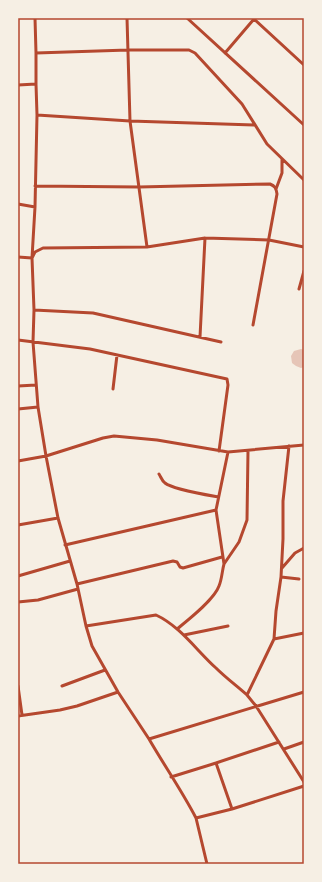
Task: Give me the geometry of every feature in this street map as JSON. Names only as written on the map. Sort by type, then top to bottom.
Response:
[{"type":"street","points":[[35,18],[37,115],[35,207],[32,258],[34,310],[33,342],[38,407],[58,518],[92,646],[118,692],[186,799],[196,818],[207,864]]},
{"type":"street","points":[[127,18],[130,121],[147,247]]},
{"type":"street","points":[[187,18],[304,125]]},
{"type":"street","points":[[224,53],[253,19],[304,65]]},
{"type":"street","points":[[36,53],[128,50],[188,50],[195,53],[242,104],[262,139],[304,180]]},
{"type":"street","points":[[18,85],[36,84]]},
{"type":"street","points":[[37,115],[130,121],[254,125]]},
{"type":"street","points":[[253,325],[277,194],[276,189],[282,173],[282,159]]},
{"type":"street","points":[[35,186],[270,184],[276,189]]},
{"type":"street","points":[[18,204],[35,207]]},
{"type":"street","points":[[32,258],[36,252],[43,248],[147,247],[205,238],[269,240],[304,247]]},
{"type":"street","points":[[200,337],[205,238]]},
{"type":"street","points":[[18,257],[32,258]]},
{"type":"street","points":[[299,289],[304,271]]},
{"type":"street","points":[[34,310],[87,312],[221,342]]},
{"type":"street","points":[[18,340],[90,349],[227,379],[227,395],[219,451]]},
{"type":"street","points":[[113,389],[117,355]]},
{"type":"street","points":[[18,386],[36,385]]},
{"type":"street","points":[[18,409],[38,407]]},
{"type":"street","points":[[18,461],[46,456],[114,436],[157,440],[228,452],[304,445]]},
{"type":"street","points":[[247,695],[274,639],[281,577],[283,501],[289,446]]},
{"type":"street","points":[[176,630],[197,612],[216,592],[219,586],[224,564],[239,542],[246,520],[248,451]]},
{"type":"street","points":[[224,564],[216,510],[228,452]]},
{"type":"street","points":[[159,474],[164,482],[169,485],[218,497]]},
{"type":"street","points":[[65,546],[216,510]]},
{"type":"street","points":[[18,525],[58,518]]},
{"type":"street","points":[[281,570],[294,553],[304,548]]},
{"type":"street","points":[[76,584],[175,561],[180,567],[183,568],[222,556]]},
{"type":"street","points":[[18,576],[70,561]]},
{"type":"street","points":[[281,577],[299,579]]},
{"type":"street","points":[[18,602],[38,600],[78,589]]},
{"type":"street","points":[[86,626],[156,615],[184,635],[216,668],[247,695],[256,706],[304,782]]},
{"type":"street","points":[[184,635],[228,626]]},
{"type":"street","points":[[274,639],[304,633]]},
{"type":"street","points":[[62,686],[105,670]]},
{"type":"street","points":[[18,686],[20,716],[77,706],[118,692]]},
{"type":"street","points":[[149,739],[304,692]]},
{"type":"street","points":[[171,777],[216,764],[279,742]]},
{"type":"street","points":[[284,749],[304,742]]},
{"type":"street","points":[[216,764],[232,809]]},
{"type":"street","points":[[196,818],[232,809],[304,786]]},
{"type":"building","points":[[301,349],[304,350],[304,367],[301,368],[292,363],[291,356],[294,351]]}]
